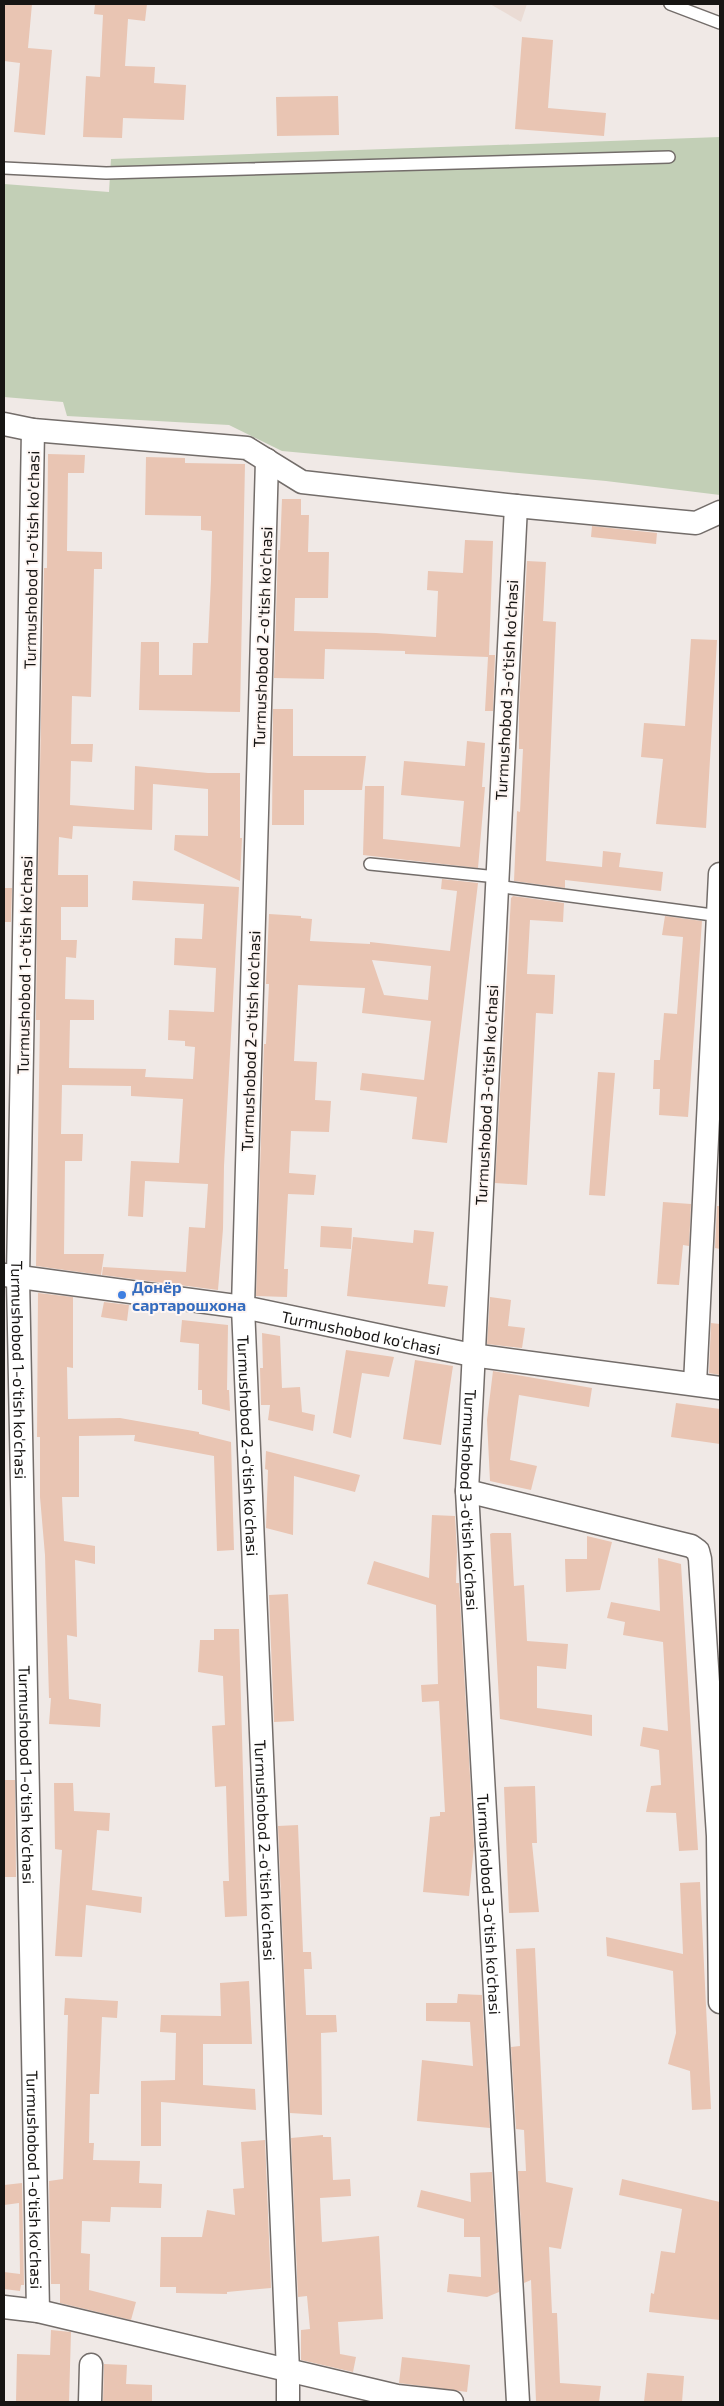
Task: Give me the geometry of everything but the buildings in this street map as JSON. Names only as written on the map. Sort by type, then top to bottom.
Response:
[{"type":"street","points":[[4,424],[33,430],[247,448],[302,482],[516,506],[696,522],[720,529]]},
{"type":"street","name":"Turmushobod 1-o'tish ko'chasi","points":[[33,430],[11,1276],[38,2311]]},
{"type":"street","name":"Turmushobod 2-o'tish ko'chasi","points":[[266,460],[243,1307],[288,2402]]},
{"type":"street","name":"Turmushobod 3-o'tish ko'chasi","points":[[516,506],[472,1355],[467,1491],[518,2402]]},
{"type":"street","points":[[696,522],[720,512]]},
{"type":"street","points":[[695,1384],[720,874]]},
{"type":"street","name":"Turmushobod ko'chasi","points":[[11,1276],[243,1307],[472,1355],[720,1388]]},
{"type":"street","points":[[467,1491],[691,1546],[698,1550],[713,1639],[719,1837],[720,2002]]},
{"type":"street","points":[[4,2307],[38,2311],[397,2396],[452,2402]]},
{"type":"street","points":[[90,2402],[91,2365]]},
{"type":"lane","points":[[670,4],[720,23]]},
{"type":"lane","points":[[4,168],[106,173],[669,157]]},
{"type":"lane","points":[[370,864],[497,881],[719,915]]},
{"type":"shaded area","points":[[490,4],[527,4],[521,22]]},
{"type":"green space","points":[[720,137],[720,495],[606,481],[282,451],[229,425],[67,416],[63,402],[4,397],[4,184],[109,192],[111,159]]},
{"type":"place","name":"Донёр сартарошхона","points":[[122,1295]]}]
